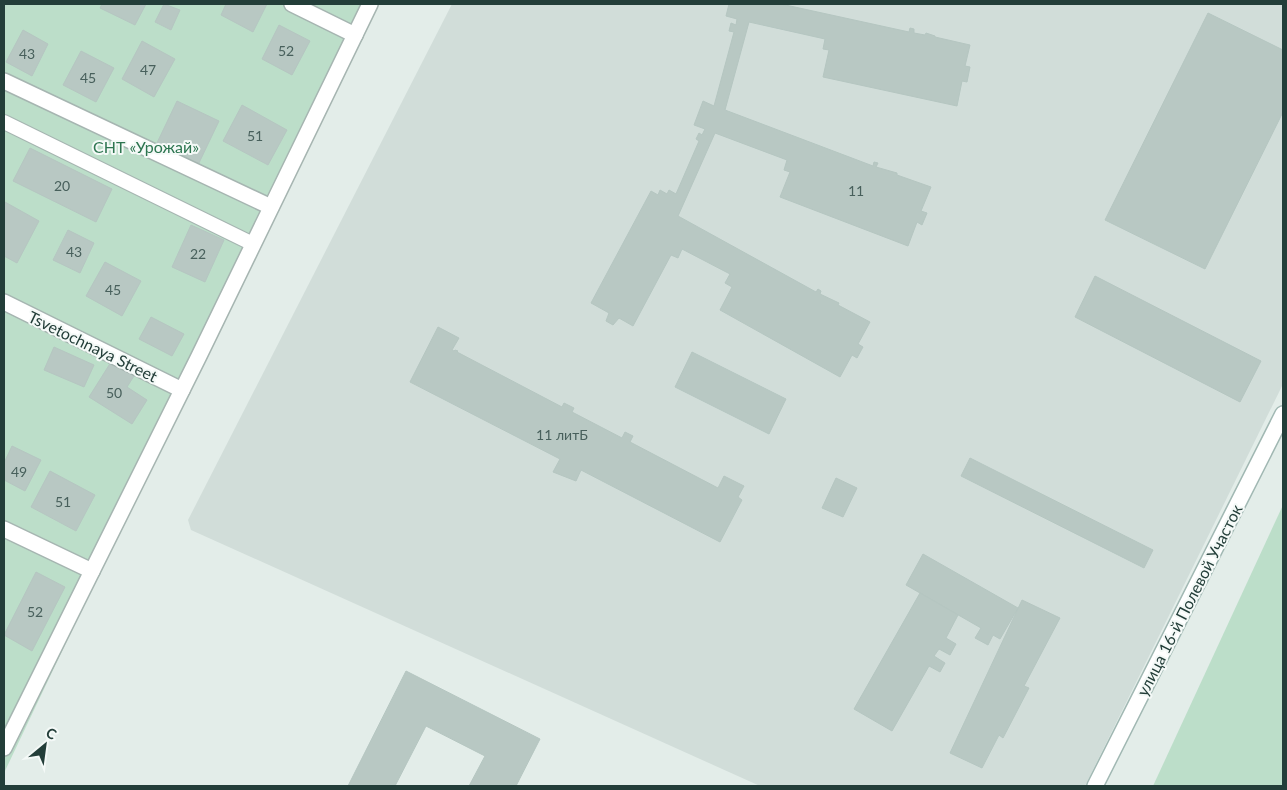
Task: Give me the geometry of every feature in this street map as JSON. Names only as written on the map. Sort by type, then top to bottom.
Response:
[{"type":"street","points":[[292,4],[355,35]]},
{"type":"street","points":[[4,748],[182,390],[370,4]]},
{"type":"street","points":[[4,80],[271,207]]},
{"type":"street","name":"Tsvetochnaya Street","points":[[4,302],[182,390]]},
{"type":"street","name":"улица 16-й Полевой Участок","points":[[1095,786],[1283,414]]},
{"type":"street","points":[[4,529],[92,571]]},
{"type":"lane","points":[[4,122],[253,244]]},
{"type":"shaded area","points":[[452,4],[1283,4],[1283,384],[1085,786],[760,786],[191,530],[188,520]]},
{"type":"green space","name":"СНТ «Урожай»","points":[[4,4],[370,4],[4,773]]},
{"type":"green space","points":[[1283,505],[1283,786],[1153,786]]},
{"type":"building","points":[[102,4],[146,4],[135,25],[100,8]]},
{"type":"building","points":[[164,4],[180,10],[171,30],[155,22]]},
{"type":"building","points":[[226,4],[267,4],[253,32],[221,15]]},
{"type":"building","points":[[729,4],[781,4],[909,32],[910,28],[914,29],[914,33],[925,35],[926,33],[970,45],[965,66],[970,67],[967,82],[962,81],[957,106],[823,77],[829,50],[823,49],[825,39],[749,22],[725,110],[873,166],[874,162],[878,163],[876,167],[897,173],[897,175],[931,187],[921,211],[927,213],[922,225],[917,222],[908,246],[780,197],[790,172],[784,170],[787,160],[715,133],[678,216],[816,292],[818,289],[821,291],[820,294],[870,322],[858,344],[863,347],[857,358],[852,355],[840,377],[720,310],[732,287],[725,283],[730,274],[682,249],[678,258],[671,255],[633,326],[619,318],[613,325],[606,321],[609,313],[591,303],[651,191],[658,195],[660,190],[667,194],[669,190],[676,194],[699,141],[696,139],[699,133],[702,135],[705,129],[694,125],[703,101],[714,106],[734,32],[729,31],[731,23],[736,25],[737,19],[726,16]]},
{"type":"building","points":[[1208,13],[1283,50],[1283,112],[1205,269],[1105,220]]},
{"type":"building","points":[[279,25],[310,41],[292,75],[262,59]]},
{"type":"building","points":[[23,30],[48,44],[32,76],[6,62]]},
{"type":"building","points":[[142,41],[175,59],[154,97],[122,79]]},
{"type":"building","points":[[81,51],[114,68],[96,102],[63,85]]},
{"type":"building","points":[[177,101],[219,121],[198,165],[156,145]]},
{"type":"building","points":[[242,105],[287,130],[268,165],[223,141]]},
{"type":"building","points":[[30,148],[112,189],[96,222],[13,181]]},
{"type":"building","points":[[5,202],[39,221],[17,263],[4,256]]},
{"type":"building","points":[[191,225],[224,240],[205,282],[172,267]]},
{"type":"building","points":[[68,230],[94,243],[80,273],[53,260]]},
{"type":"building","points":[[105,262],[141,281],[122,316],[86,296]]},
{"type":"building","points":[[1095,276],[1261,361],[1240,402],[1075,317]]},
{"type":"building","points":[[151,317],[184,334],[172,356],[139,339]]},
{"type":"building","points":[[438,327],[459,338],[452,350],[458,351],[562,407],[564,403],[574,408],[572,412],[622,438],[625,432],[633,436],[630,442],[718,488],[724,476],[744,486],[738,497],[742,500],[720,542],[581,470],[576,481],[553,472],[560,459],[410,382]]},
{"type":"building","points":[[54,347],[94,365],[84,387],[44,370]]},
{"type":"building","points":[[692,352],[786,399],[769,434],[675,387]]},
{"type":"building","points":[[111,362],[134,376],[127,387],[147,400],[132,424],[89,397]]},
{"type":"building","points":[[12,446],[41,460],[25,491],[4,480],[4,463]]},
{"type":"building","points":[[970,458],[1153,550],[1144,568],[961,476]]},
{"type":"building","points":[[50,471],[95,495],[76,531],[31,507]]},
{"type":"building","points":[[836,478],[857,488],[843,517],[822,508]]},
{"type":"building","points":[[923,554],[1018,608],[1000,639],[993,635],[988,645],[975,638],[981,628],[906,585]]},
{"type":"building","points":[[36,572],[65,587],[32,651],[4,635]]},
{"type":"building","points":[[920,593],[958,615],[946,638],[956,644],[950,655],[939,649],[934,656],[945,663],[940,672],[929,666],[892,731],[854,709]]},
{"type":"building","points":[[1022,600],[1060,618],[1024,686],[1029,688],[1003,738],[999,735],[982,768],[950,753]]},
{"type":"building","points":[[406,671],[540,739],[516,786],[469,786],[485,756],[426,726],[395,786],[348,786]]}]
